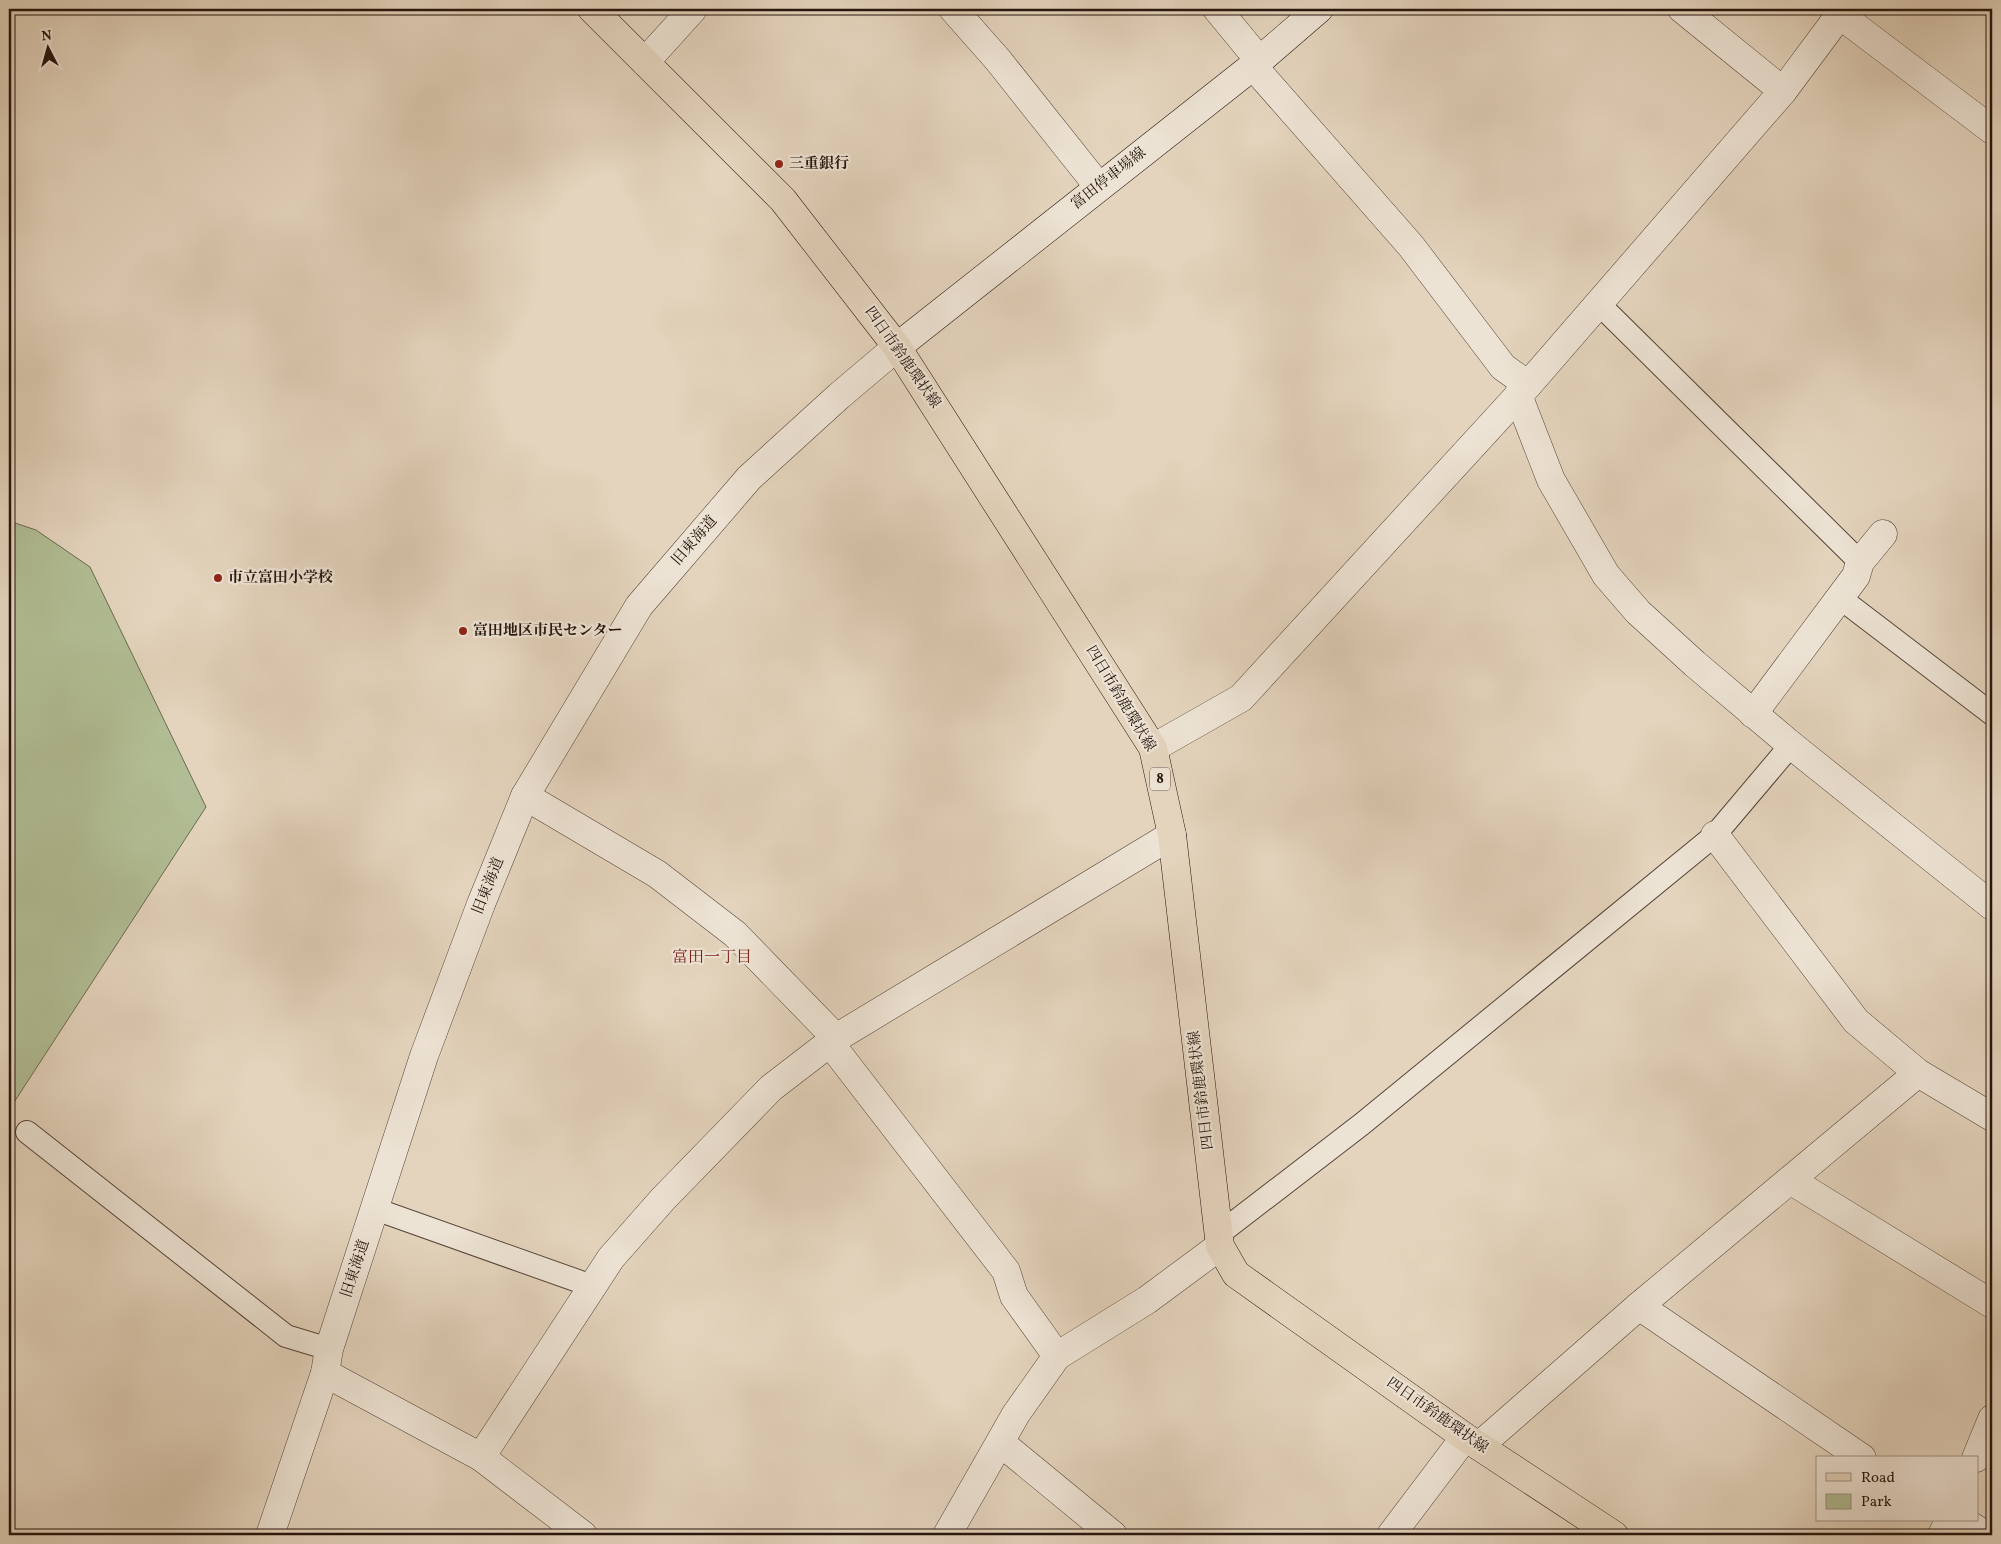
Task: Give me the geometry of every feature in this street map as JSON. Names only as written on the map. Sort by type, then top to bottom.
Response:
[{"type":"main road","name":"四日市鈴鹿環状線","points":[[592,9],[783,200],[897,347],[1153,748],[1172,835],[1219,1240],[1236,1274],[1472,1441],[1614,1535]]},
{"type":"street","points":[[645,62],[693,9]]},
{"type":"street","points":[[952,9],[998,60],[1099,187]]},
{"type":"street","points":[[1217,9],[1256,63],[1411,246],[1523,390],[1551,480],[1606,575],[1638,612],[1753,714],[1992,906]]},
{"type":"street","name":"富田停車場線","points":[[897,347],[1256,63],[1319,9]]},
{"type":"street","points":[[1682,9],[1783,91]]},
{"type":"street","points":[[1153,748],[1241,698],[1523,390],[1783,91],[1842,12],[1992,130]]},
{"type":"street","name":"旧東海道","points":[[270,1535],[424,1056],[481,904],[525,796],[639,606],[749,478],[839,396],[897,347]]},
{"type":"street","points":[[1753,714],[1856,576],[1860,562],[1883,534]]},
{"type":"street","points":[[525,796],[665,880],[735,934],[833,1040],[1006,1271],[1014,1296],[1057,1356]]},
{"type":"street","points":[[481,1457],[611,1258],[723,1136],[771,1088],[833,1040],[1172,835]]},
{"type":"street","points":[[1714,835],[1856,1021],[1918,1073],[1992,1117]]},
{"type":"street","points":[[1391,1535],[1472,1441],[1639,1306],[1918,1073]]},
{"type":"street","points":[[1790,1180],[1992,1304]]},
{"type":"street","points":[[947,1535],[1016,1414],[1057,1356],[1147,1300],[1219,1240]]},
{"type":"street","points":[[1639,1306],[1859,1456]]},
{"type":"street","points":[[327,1361],[481,1457],[584,1535]]},
{"type":"street","points":[[1977,1456],[1992,1419]]},
{"type":"street","points":[[1001,1443],[1113,1535]]},
{"type":"street","points":[[1942,1535],[1948,1522]]},
{"type":"street","points":[[1965,1522],[1986,1535]]},
{"type":"lane","points":[[1598,303],[1860,562]]},
{"type":"lane","points":[[1840,598],[1992,714]]},
{"type":"lane","points":[[1219,1240],[1714,835],[1791,746]]},
{"type":"lane","points":[[27,1132],[286,1336],[327,1361]]},
{"type":"lane","points":[[375,1209],[592,1286]]},
{"type":"green space","points":[[9,521],[36,530],[90,567],[206,807],[9,1110]]},
{"type":"place","name":"三重銀行","points":[[779,164]]},
{"type":"place","name":"市立富田小学校","points":[[218,578]]},
{"type":"place","name":"富田地区市民センター","points":[[463,631]]},
{"type":"district","name":"富田一丁目","points":[[712,958]]}]
